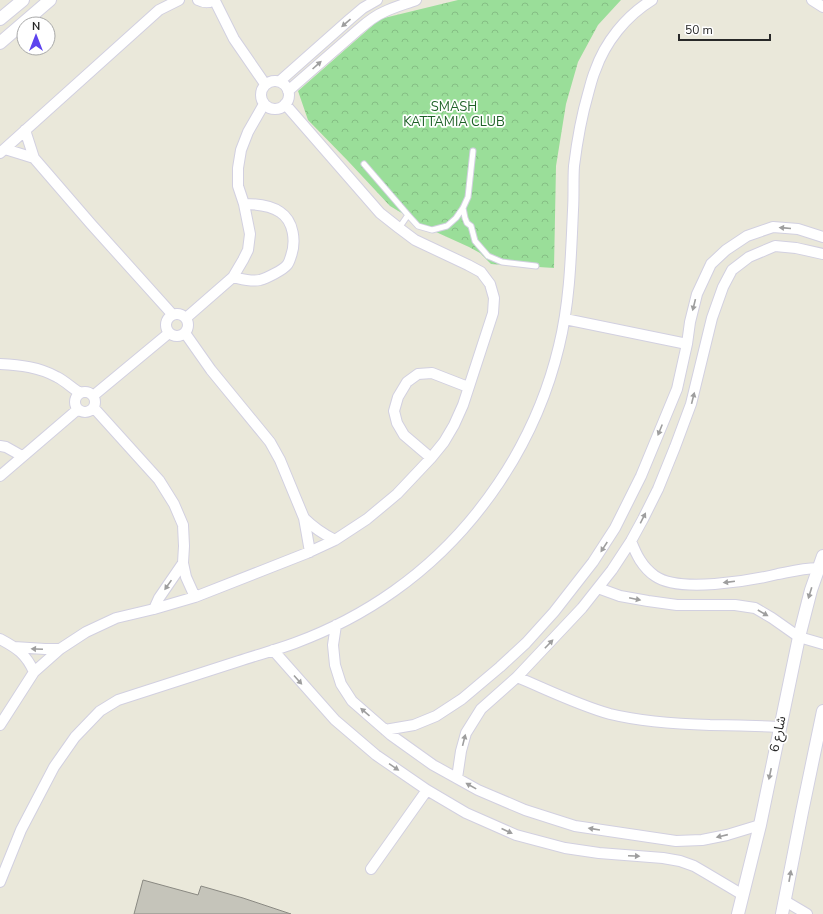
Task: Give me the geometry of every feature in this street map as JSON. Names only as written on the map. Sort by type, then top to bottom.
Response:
[{"type":"street","points":[[0,19],[23,0]]},
{"type":"street","points":[[0,43],[50,0]]},
{"type":"street","points":[[3,151],[159,10],[180,0]]},
{"type":"street","points":[[198,0],[203,3],[209,3],[215,0],[234,39],[265,84]]},
{"type":"street","points":[[280,82],[358,12],[377,0]]},
{"type":"street","points":[[288,91],[370,20],[383,12],[416,0]]},
{"type":"street","points":[[0,882],[21,830],[54,767],[75,737],[100,711],[118,700],[308,638],[336,626],[362,612],[394,591],[424,567],[474,516],[497,486],[516,456],[543,398],[559,346],[565,319],[568,290],[574,168],[581,119],[595,71],[607,46],[623,24],[644,5],[652,0]]},
{"type":"street","points":[[812,0],[823,7]]},
{"type":"street","points":[[270,82],[280,82],[288,91],[287,101],[280,108],[269,107],[264,104],[261,99],[260,94],[262,88],[265,84],[270,82]]},
{"type":"street","points":[[186,318],[233,277],[248,250],[250,234],[244,204],[238,186],[238,168],[241,150],[248,132],[264,104]]},
{"type":"street","points":[[0,725],[34,672],[60,649],[86,632],[116,618],[195,597],[310,552],[335,540],[367,519],[397,494],[431,458],[444,442],[463,405],[493,313],[494,298],[490,284],[481,272],[415,240],[380,213],[284,104]]},
{"type":"street","points":[[25,130],[34,158],[172,314]]},
{"type":"street","points":[[3,151],[34,158]]},
{"type":"street","points":[[233,277],[249,280],[260,280],[274,274],[288,265],[294,249],[294,234],[288,220],[280,212],[264,206],[244,204]]},
{"type":"street","points":[[385,730],[414,725],[436,716],[462,698],[500,667],[526,643],[554,612],[593,562],[616,528],[641,476],[677,389],[697,294],[711,264],[726,250],[747,236],[773,227],[798,229],[823,238]]},
{"type":"street","points":[[457,778],[466,733],[481,709],[517,677],[582,608],[612,570],[631,541],[658,489],[681,432],[691,404],[712,318],[723,287],[732,270],[749,257],[775,246],[796,248],[823,254]]},
{"type":"street","points":[[172,314],[182,314],[186,318],[188,328],[185,333],[180,336],[174,336],[169,333],[165,323],[172,314]]},
{"type":"street","points":[[565,319],[687,344]]},
{"type":"street","points":[[94,396],[169,333]]},
{"type":"street","points":[[185,333],[211,370],[270,442],[280,460],[304,518],[310,552]]},
{"type":"street","points":[[0,364],[16,364],[39,369],[58,377],[80,393]]},
{"type":"street","points":[[431,458],[404,435],[397,423],[394,412],[398,397],[407,382],[418,374],[432,373],[468,387]]},
{"type":"street","points":[[87,392],[94,396],[94,408],[86,413],[77,410],[74,401],[80,393],[87,392]]},
{"type":"street","points":[[94,408],[159,480],[174,504],[183,525],[183,563],[186,577],[195,597]]},
{"type":"street","points":[[0,476],[77,410]]},
{"type":"street","points":[[0,446],[22,456]]},
{"type":"street","points":[[304,518],[313,527],[335,540]]},
{"type":"street","points":[[631,541],[637,555],[646,568],[654,576],[665,581],[688,584],[714,584],[821,568]]},
{"type":"street","name":"شارع 6","points":[[738,914],[760,825],[799,636],[811,590],[821,568],[823,556]]},
{"type":"street","points":[[154,609],[159,598],[183,563]]},
{"type":"street","points":[[598,588],[620,596],[648,602],[677,604],[735,604],[754,608],[799,636],[823,644]]},
{"type":"street","points":[[336,626],[333,645],[335,665],[341,684],[352,701],[391,735],[433,765],[478,790],[525,810],[574,826],[676,842],[702,840],[727,835],[760,825]]},
{"type":"street","points":[[0,639],[23,654],[30,662],[34,672]]},
{"type":"street","points":[[14,647],[60,649]]},
{"type":"street","points":[[273,650],[335,720],[376,755],[427,790],[466,813],[516,835],[565,848],[624,856],[663,858],[680,861],[700,870],[743,895]]},
{"type":"street","points":[[517,677],[577,703],[629,718],[680,724],[780,727]]},
{"type":"street","points":[[782,914],[823,711]]},
{"type":"street","points":[[370,869],[427,790]]},
{"type":"street","points":[[785,902],[807,914]]},
{"type":"lane","points":[[364,164],[418,226],[432,230],[447,226],[456,218],[463,208],[468,197],[473,150]]},
{"type":"lane","points":[[463,208],[464,218],[471,226],[475,241],[488,256],[502,262],[536,266]]},
{"type":"lane","points":[[398,228],[408,215]]},
{"type":"green space","name":"SMASH KATTAMIA CLUB","points":[[458,0],[621,0],[598,25],[578,62],[566,104],[556,166],[554,268],[491,264],[480,253],[425,227],[390,206],[308,120],[298,91],[380,19]]},
{"type":"building","points":[[143,880],[198,895],[201,886],[291,914],[134,914]]}]
